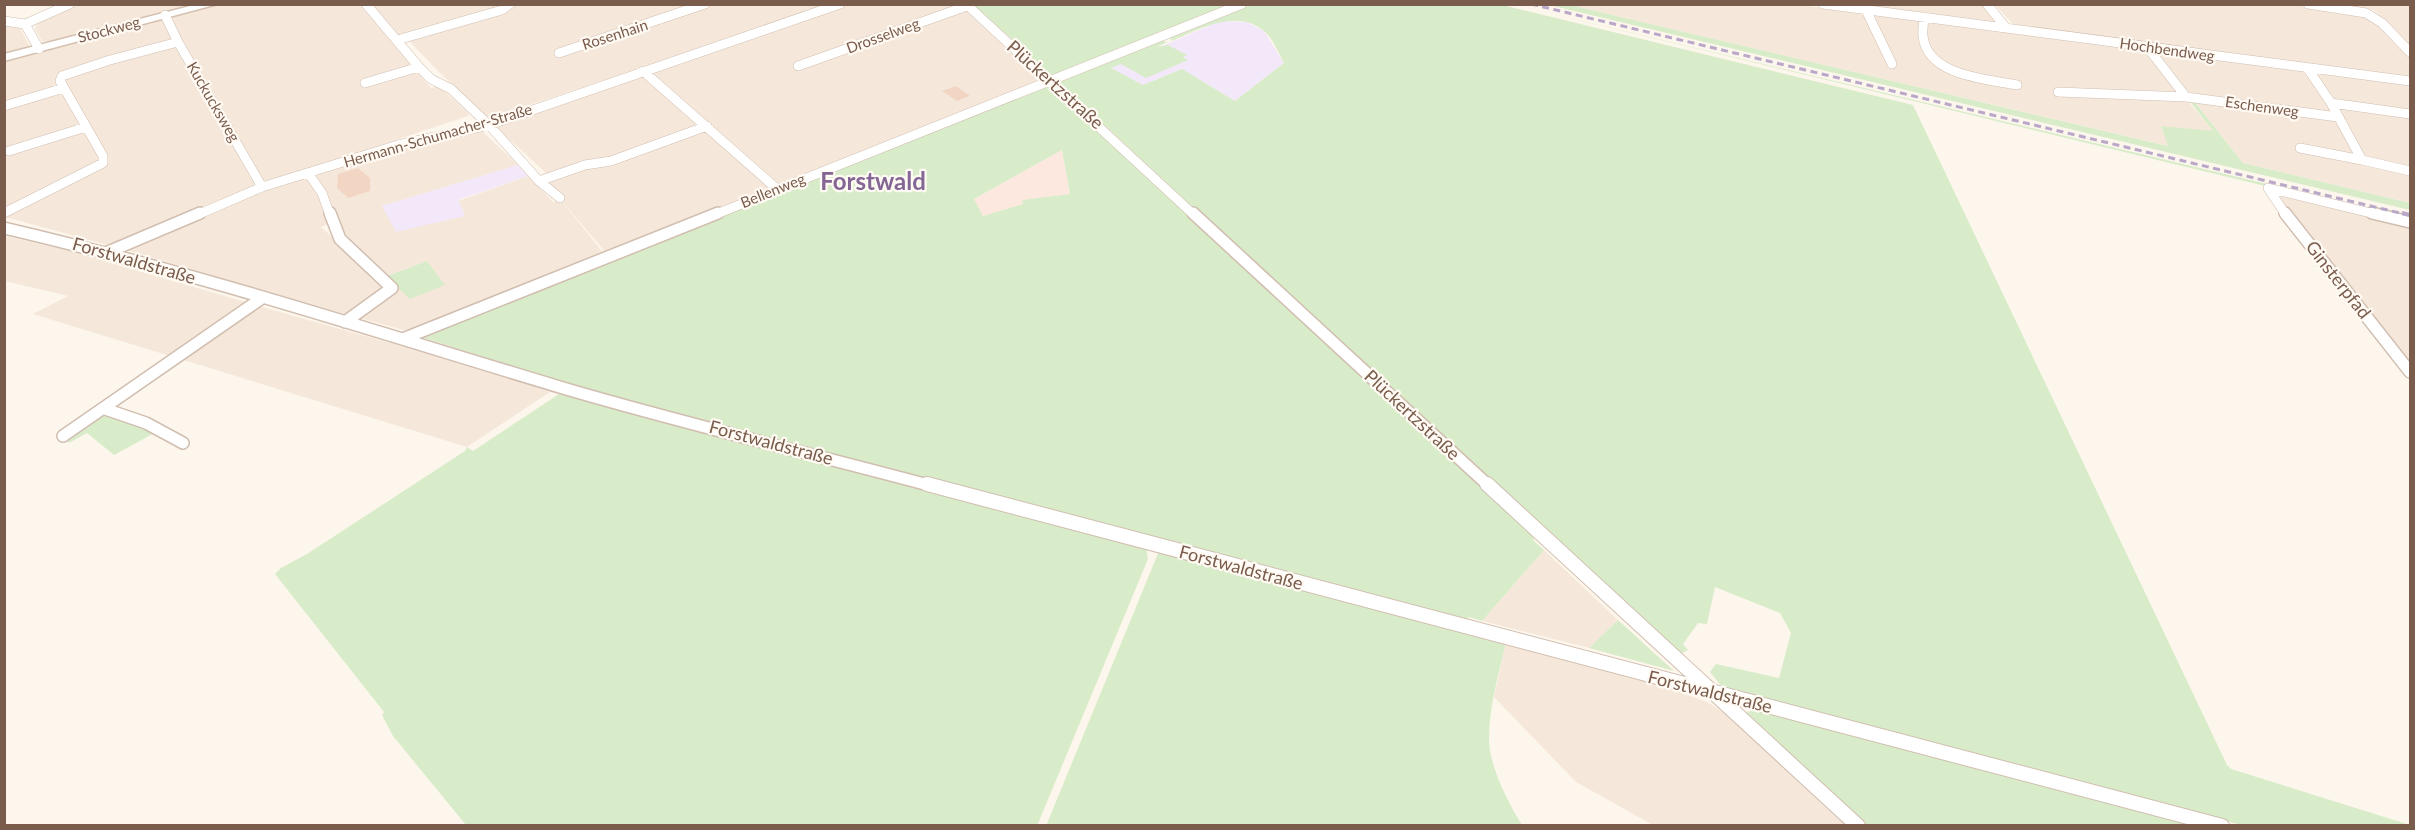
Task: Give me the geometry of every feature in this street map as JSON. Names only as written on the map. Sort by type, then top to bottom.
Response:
[{"type":"street","points":[[4,21],[25,24],[70,4]]},
{"type":"street","name":"Stockweg","points":[[4,58],[213,4]]},
{"type":"street","points":[[366,4],[418,67],[431,79],[451,89],[489,125],[539,181],[560,198]]},
{"type":"street","points":[[397,40],[502,10],[510,4]]},
{"type":"street","name":"Rosenhain","points":[[559,53],[705,4]]},
{"type":"street","name":"Hermann-Schumacher-Straße","points":[[108,252],[262,187],[398,145],[489,125],[840,4]]},
{"type":"street","name":"Bellenweg","points":[[405,338],[1242,4]]},
{"type":"street","name":"Hochbendweg","points":[[1823,4],[2410,81]]},
{"type":"street","points":[[1987,4],[2006,28]]},
{"type":"street","points":[[2308,4],[2366,13],[2382,23],[2410,52]]},
{"type":"street","name":"Plückertzstraße","points":[[967,5],[1858,825]]},
{"type":"street","name":"Drosselweg","points":[[798,66],[967,5]]},
{"type":"street","points":[[1866,10],[1892,64]]},
{"type":"street","name":"Kuckucksweg","points":[[165,15],[178,42],[262,187]]},
{"type":"street","points":[[1924,17],[1922,36],[1925,46],[1930,57],[1939,65],[2017,85]]},
{"type":"street","points":[[25,24],[39,49]]},
{"type":"street","points":[[4,213],[103,163],[103,156],[60,81],[62,76],[178,42]]},
{"type":"street","points":[[2148,48],[2186,97]]},
{"type":"street","points":[[364,83],[418,67]]},
{"type":"street","points":[[2308,69],[2331,103],[2362,160]]},
{"type":"street","points":[[643,71],[777,189]]},
{"type":"street","points":[[4,106],[64,88]]},
{"type":"street","name":"Eschenweg","points":[[2058,93],[2186,97],[2338,117]]},
{"type":"street","points":[[2331,103],[2410,114]]},
{"type":"street","points":[[539,181],[585,165],[611,162],[707,126]]},
{"type":"street","points":[[9,151],[86,127]]},
{"type":"street","points":[[2300,147],[2410,171]]},
{"type":"street","points":[[308,173],[322,193],[340,239],[392,288],[345,322]]},
{"type":"street","name":"Ginsterpfad","points":[[2410,222],[2268,188],[2268,192],[2410,372]]},
{"type":"street","name":"Forstwaldstraße","points":[[4,228],[108,252],[405,338],[575,391],[2222,825]]},
{"type":"street","points":[[63,436],[105,409],[132,386],[262,297]]},
{"type":"street","points":[[105,409],[146,423],[183,443]]},
{"type":"shaded area","points":[[2291,4],[2352,12],[2371,19],[2410,56],[2410,77],[2015,26],[1995,5]]},
{"type":"shaded area","points":[[75,5],[203,5],[52,41],[42,41],[35,29],[37,23]]},
{"type":"shaded area","points":[[222,5],[361,5],[431,88],[439,86],[469,114],[249,189],[111,246],[5,217],[4,61],[154,19]]},
{"type":"shaded area","points":[[369,5],[829,5],[490,118],[486,117],[409,41],[399,36]]},
{"type":"shaded area","points":[[847,5],[959,5],[1036,76],[1037,81],[607,254],[545,181],[545,172],[497,128],[503,122]]},
{"type":"shaded area","points":[[1570,5],[1800,5],[2139,49],[2147,53],[2214,132],[2161,127],[2169,146]]},
{"type":"shaded area","points":[[1843,5],[1982,5],[1995,21],[1992,23]]},
{"type":"shaded area","points":[[2326,5],[2410,5],[2410,45],[2374,10]]},
{"type":"shaded area","points":[[1220,21],[1247,22],[1264,31],[1284,63],[1235,101],[1182,69],[1143,85],[1111,68]]},
{"type":"shaded area","points":[[5,22],[20,28],[28,47],[5,54]]},
{"type":"shaded area","points":[[2163,53],[2410,85],[2410,203],[2243,163],[2158,55]]},
{"type":"shaded area","points":[[476,130],[483,132],[518,165],[382,206],[396,231],[465,215],[458,201],[528,176],[553,202],[560,199],[605,255],[411,332],[360,318],[427,261],[385,277],[348,242],[326,192],[314,176],[411,143]]},
{"type":"shaded area","points":[[1062,150],[1070,195],[1023,200],[1023,204],[983,216],[974,199]]},
{"type":"shaded area","points":[[518,165],[528,176],[458,200],[465,216],[396,232],[382,206]]},
{"type":"shaded area","points":[[309,178],[333,222],[321,227],[386,286],[353,312],[345,314],[126,250],[259,193]]},
{"type":"shaded area","points":[[2272,193],[2410,225],[2410,364]]},
{"type":"shaded area","points":[[5,236],[66,250],[249,303],[170,356],[33,314],[68,296],[5,281]]},
{"type":"shaded area","points":[[255,305],[486,370],[550,392],[467,447],[177,358]]},
{"type":"shaded area","points":[[1544,550],[1618,620],[1589,648],[1482,621]]},
{"type":"shaded area","points":[[1506,642],[1638,677],[1707,702],[1731,717],[1848,825],[1653,825],[1576,782],[1494,697]]},
{"type":"green space","points":[[1498,4],[1913,105],[2227,765],[2231,769],[2410,825],[2241,825],[1723,688],[1710,672],[1716,664],[1779,678],[1791,633],[1780,613],[1715,587],[1707,624],[1698,623],[1683,644],[1688,650],[1680,654],[1058,81],[1160,40],[1167,42],[1157,47],[1168,45],[1187,55],[1183,57],[1188,60],[1146,78],[1121,64],[1111,68],[1143,85],[1182,69],[1235,101],[1284,63],[1273,42],[1264,31],[1253,24],[1230,21],[1206,26],[1172,41],[1169,37],[1249,5]]},
{"type":"green space","points":[[974,5],[1235,5],[1053,77]]},
{"type":"green space","points":[[1516,5],[2410,218],[2410,221]]},
{"type":"green space","points":[[1549,5],[1570,5],[2168,146],[2161,126],[2213,131],[2188,99],[2193,100],[2243,163],[2410,203],[2410,210]]},
{"type":"green space","points":[[1046,86],[1052,87],[1535,537],[1533,540],[1544,550],[1482,621],[1469,617],[1465,622],[621,400],[418,336]],"holes":[[[1062,150],[1070,194],[1022,200],[1023,204],[983,216],[974,199]]]},
{"type":"green space","points":[[427,261],[445,285],[410,299],[385,277]]},
{"type":"green space","points":[[562,392],[1146,548],[1148,559],[1037,826],[466,825],[393,736],[382,715],[384,712],[275,574],[465,451],[467,447],[473,451]]},
{"type":"green space","points":[[104,414],[158,431],[114,455],[87,433],[69,443],[66,439]]},
{"type":"green space","points":[[1159,551],[1506,642],[1495,690],[1489,739],[1492,760],[1500,784],[1522,825],[1046,826]]},
{"type":"green space","points":[[1618,620],[1674,671],[1589,648]]},
{"type":"green space","points":[[1756,710],[2197,825],[1866,825],[1750,719],[1746,712]]},
{"type":"building","points":[[956,86],[970,96],[957,101],[942,91]]},
{"type":"building","points":[[358,168],[370,178],[370,191],[348,198],[337,188],[338,174]]},
{"type":"railway","points":[[1531,4],[2408,215]]},
{"type":"railway","points":[[2402,213],[2410,215]]},
{"type":"district","name":"Forstwald","points":[[873,182]]}]
